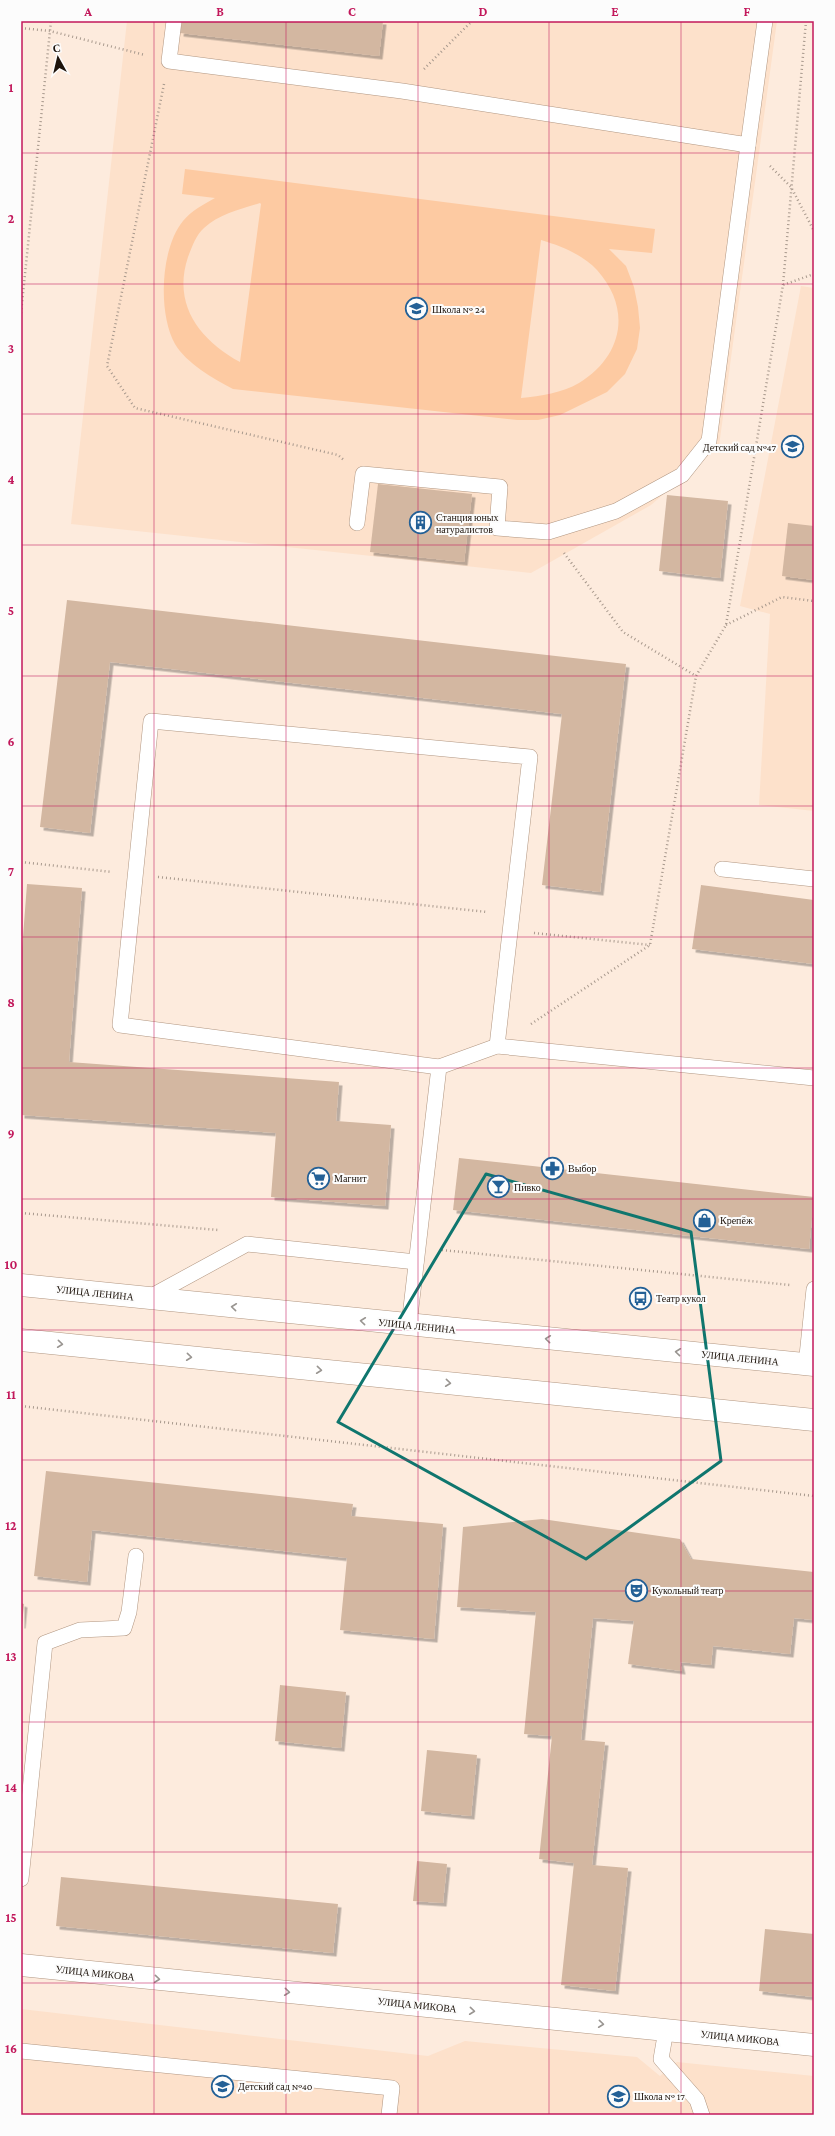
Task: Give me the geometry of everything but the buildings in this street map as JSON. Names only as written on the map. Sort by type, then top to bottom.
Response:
[{"type":"main road","name":"УЛИЦА ЛЕНИНА","points":[[21,1285],[810,1365]]},
{"type":"main road","points":[[21,1340],[814,1420]]},
{"type":"main road","name":"УЛИЦА МИКОВА","points":[[21,1965],[814,2045]]},
{"type":"lane","points":[[174,21],[169,61],[402,91],[748,145]]},
{"type":"lane","points":[[357,523],[363,474],[500,487],[497,528],[548,532],[616,511],[682,475],[709,441],[765,21]]},
{"type":"lane","points":[[497,1046],[530,757],[151,721],[120,1025],[439,1067],[497,1046],[814,1078]]},
{"type":"lane","points":[[722,869],[814,879]]},
{"type":"lane","points":[[409,1325],[439,1067]]},
{"type":"lane","points":[[148,1298],[247,1244],[416,1262]]},
{"type":"lane","points":[[810,1365],[814,1289]]},
{"type":"lane","points":[[21,1879],[45,1643],[80,1630],[124,1628],[129,1612],[136,1556]]},
{"type":"lane","points":[[666,2030],[661,2060],[697,2100],[702,2115]]},
{"type":"lane","points":[[21,2051],[392,2088],[389,2115]]},
{"type":"path","points":[[21,313],[51,21]]},
{"type":"path","points":[[402,91],[472,21]]},
{"type":"path","points":[[497,1046],[650,945],[696,676],[726,625],[783,285],[806,21]]},
{"type":"path","points":[[21,28],[50,31],[169,61],[107,366],[135,408],[338,455],[363,474]]},
{"type":"path","points":[[748,145],[792,187],[814,232]]},
{"type":"path","points":[[783,285],[814,274]]},
{"type":"path","points":[[548,532],[623,632],[696,676]]},
{"type":"path","points":[[726,625],[782,597],[814,601]]},
{"type":"path","points":[[21,862],[512,914]]},
{"type":"path","points":[[510,931],[650,945]]},
{"type":"path","points":[[21,1406],[814,1496]]},
{"type":"highlighted area","points":[[486,1174],[691,1232],[721,1461],[586,1559],[338,1422]]},
{"type":"shaded area","name":"Школа № 24","points":[[127,21],[777,21],[719,446],[651,505],[531,573],[71,524]]},
{"type":"shaded area","points":[[185,169],[655,229],[652,253],[609,249],[626,266],[634,287],[640,328],[637,349],[625,374],[607,392],[560,415],[538,420],[517,420],[233,389],[209,375],[186,358],[175,344],[166,316],[164,282],[166,264],[175,233],[186,217],[215,198],[182,194]],"holes":[[[260,203],[261,204],[240,362],[213,343],[202,332],[193,319],[187,306],[184,291],[184,274],[188,257],[193,245],[204,228],[216,219]],[[541,240],[571,251],[585,259],[597,270],[608,285],[615,300],[618,316],[618,331],[613,346],[605,359],[594,372],[579,383],[558,392],[521,398]]]},
{"type":"shaded area","name":"Детский сад №47","points":[[801,286],[814,288],[814,811],[759,805],[770,614],[740,606]]},
{"type":"shaded area","name":"Детский сад №40","points":[[21,2009],[428,2056],[465,2041],[637,2057],[660,2076],[677,2062],[814,2076],[814,2115],[21,2115]]},
{"type":"place","name":"Школа № 24","points":[[416,309]]},
{"type":"place","name":"Детский сад №47","points":[[792,447]]},
{"type":"place","name":"Станция юных натуралистов","points":[[421,523]]},
{"type":"place","name":"Выбор","points":[[553,1168]]},
{"type":"place","name":"Магнит","points":[[319,1178]]},
{"type":"place","name":"Пивко","points":[[498,1187]]},
{"type":"place","name":"Крепёж","points":[[705,1220]]},
{"type":"place","name":"Театр кукол","points":[[640,1298]]},
{"type":"place","name":"Кукольный театр","points":[[636,1590]]},
{"type":"place","name":"Детский сад №40","points":[[223,2086]]},
{"type":"place","name":"Школа № 17","points":[[619,2096]]}]
